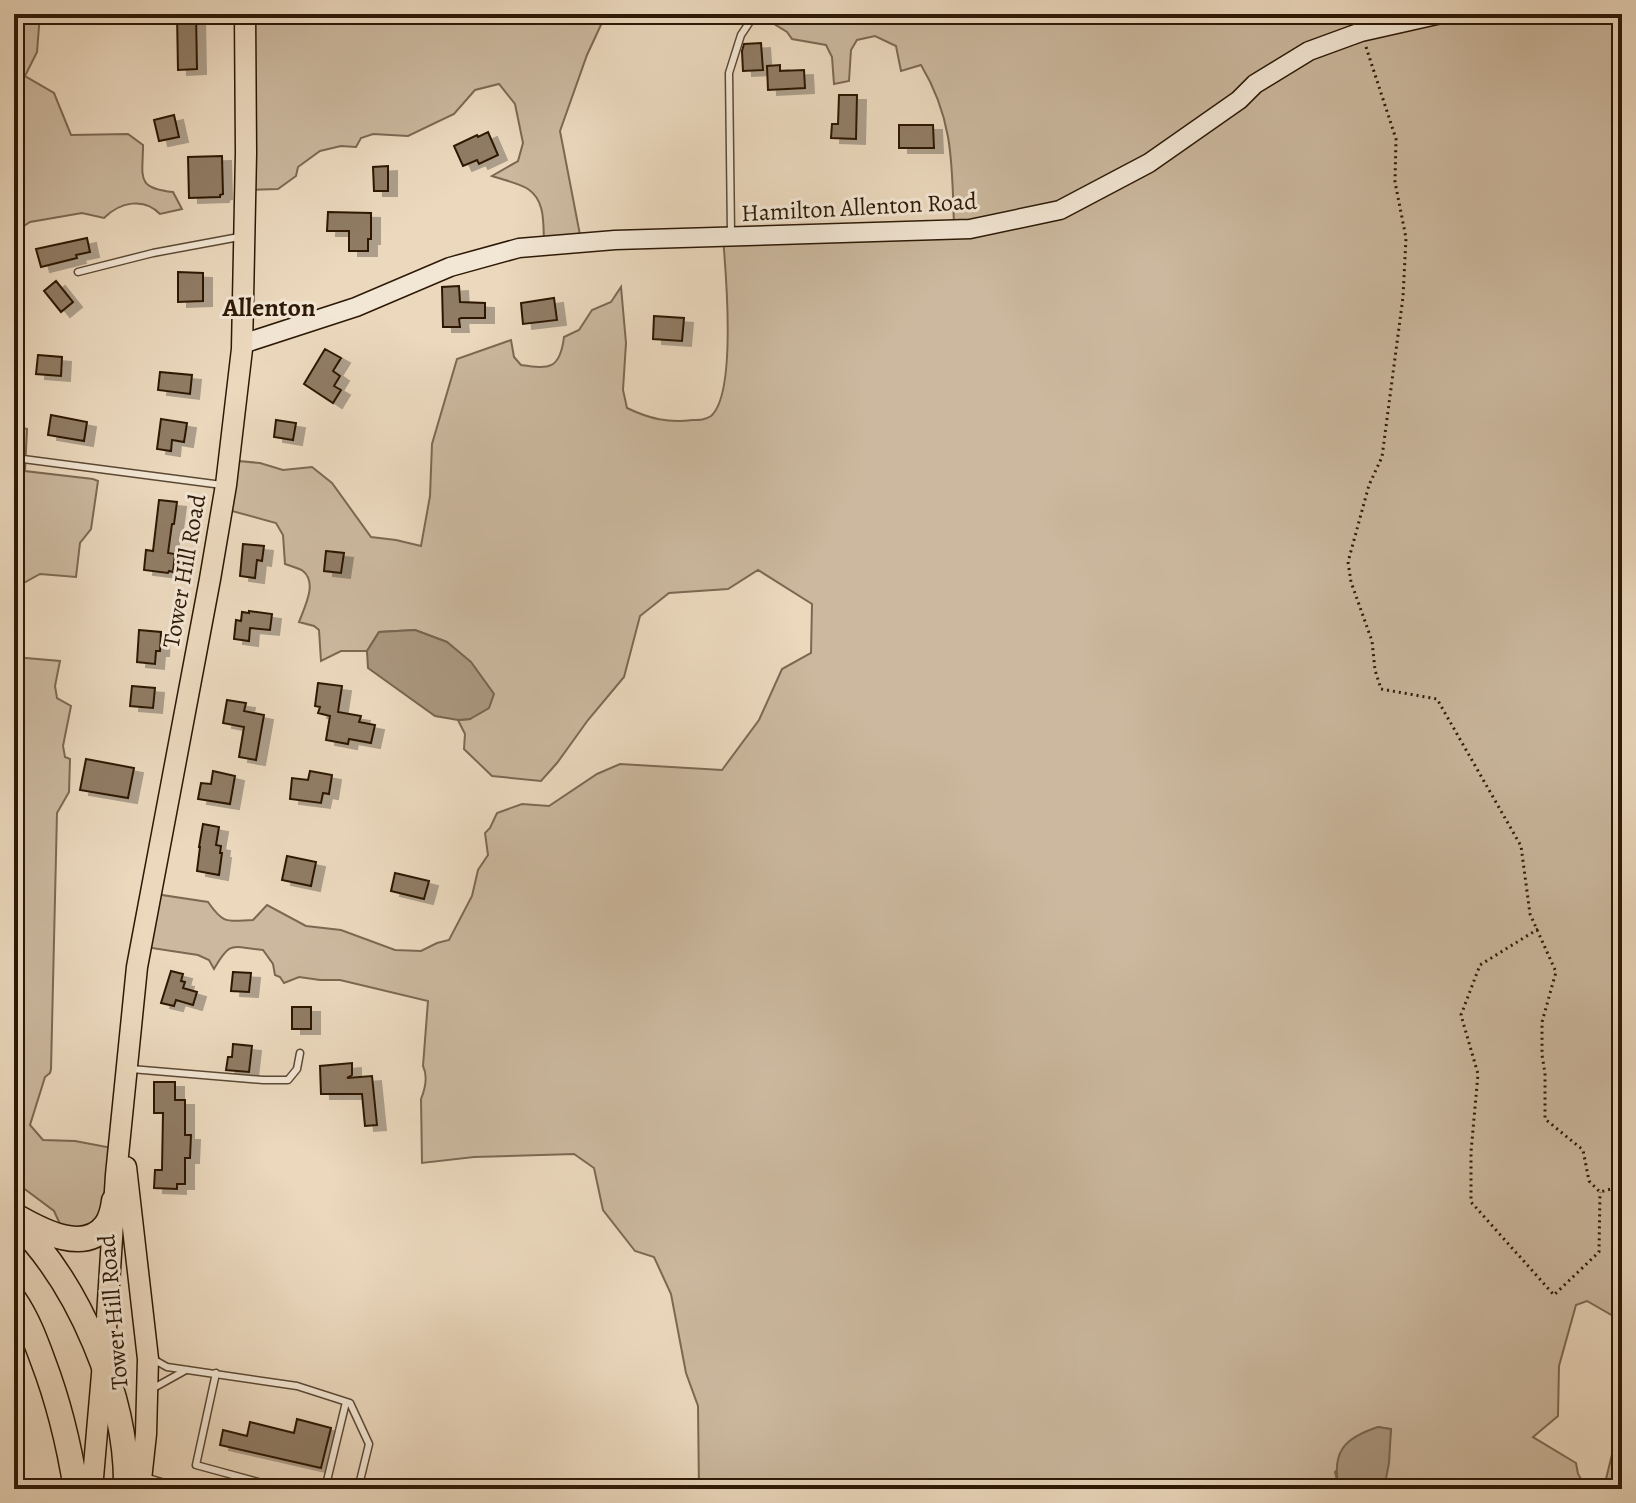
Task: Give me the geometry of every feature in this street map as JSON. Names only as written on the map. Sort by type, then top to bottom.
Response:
[{"type":"highway","points":[[14,1218],[73,1239],[87,1237],[104,1228],[114,1201]]},
{"type":"highway","points":[[14,1218],[48,1260],[89,1333],[115,1402],[136,1485]]},
{"type":"highway","points":[[14,1299],[24,1313],[57,1398],[76,1489]]},
{"type":"main road","name":"Tower Hill Road","points":[[92,1489],[114,1201],[137,967],[226,485],[242,344],[245,14]]},
{"type":"main road","name":"Tower Hill Road","points":[[121,1131],[147,1355],[146,1434],[136,1485]]},
{"type":"street","name":"Hamilton Allenton Road","points":[[242,344],[356,307],[450,267],[519,248],[615,240],[970,229],[1060,210],[1149,163],[1239,100],[1255,84],[1309,51],[1361,32],[1441,14]]},
{"type":"lane","points":[[731,237],[729,73],[741,35],[755,14]]},
{"type":"lane","points":[[78,272],[153,253],[245,236]]},
{"type":"lane","points":[[14,454],[23,459],[226,485]]},
{"type":"lane","points":[[127,1069],[288,1080],[297,1069],[300,1053]]},
{"type":"lane","points":[[147,1355],[167,1367],[297,1386],[350,1403],[369,1444],[358,1489]]},
{"type":"lane","points":[[147,1392],[186,1370]]},
{"type":"lane","points":[[216,1373],[196,1465],[261,1486],[285,1489]]},
{"type":"lane","points":[[325,1489],[346,1402]]},
{"type":"lane","points":[[136,1485],[184,1489]]},
{"type":"path","points":[[1361,32],[1396,139],[1395,182],[1406,238],[1403,297],[1382,457],[1369,485],[1348,562],[1351,582],[1372,641],[1381,689],[1437,699],[1521,846],[1530,914],[1538,929],[1556,972],[1542,1022],[1545,1119],[1583,1150],[1589,1181],[1600,1192],[1599,1252],[1554,1295],[1471,1202],[1471,1152],[1478,1074],[1461,1015],[1480,965],[1538,929]]},
{"type":"path","points":[[1600,1192],[1622,1186]]},
{"type":"shaded area","points":[[14,14],[40,14],[37,52],[25,76],[54,93],[71,135],[128,134],[143,145],[142,173],[147,184],[173,192],[182,209],[160,214],[147,205],[132,204],[117,208],[104,218],[82,213],[30,222],[21,228],[17,251],[14,252]]},
{"type":"shaded area","points":[[244,14],[606,14],[587,55],[560,131],[581,240],[544,243],[542,214],[534,194],[520,185],[492,176],[518,161],[523,143],[515,104],[499,84],[475,90],[454,114],[408,136],[373,134],[361,138],[356,147],[341,146],[320,151],[298,167],[296,176],[278,189],[248,190]]},
{"type":"shaded area","points":[[758,14],[798,14],[818,18],[827,14],[1349,14],[1354,40],[1448,14],[1622,14],[1622,1321],[1587,1301],[1576,1305],[1559,1366],[1558,1416],[1533,1437],[1576,1463],[1578,1474],[1587,1489],[1384,1489],[1391,1429],[1378,1427],[1335,1472],[1339,1489],[699,1489],[698,1406],[686,1373],[671,1294],[654,1257],[635,1251],[603,1210],[594,1168],[574,1154],[474,1157],[422,1163],[421,1099],[425,1082],[423,1066],[428,1001],[340,980],[299,977],[284,983],[275,975],[273,964],[263,950],[229,949],[214,969],[209,960],[198,955],[145,947],[155,894],[208,902],[218,915],[232,921],[253,920],[267,905],[306,926],[341,930],[395,950],[421,951],[449,940],[472,896],[478,870],[488,855],[485,833],[497,813],[522,804],[549,806],[597,774],[620,764],[722,770],[759,720],[782,669],[811,653],[812,604],[758,570],[728,589],[669,593],[640,616],[624,677],[541,781],[492,776],[464,749],[465,734],[458,720],[470,719],[447,642],[415,630],[379,632],[367,651],[341,651],[321,661],[319,630],[299,622],[310,589],[309,582],[303,571],[285,564],[283,535],[276,523],[221,508],[228,460],[260,463],[283,470],[312,467],[332,483],[371,537],[421,546],[430,496],[432,444],[457,359],[511,340],[514,357],[521,365],[552,365],[560,356],[564,337],[579,330],[592,310],[611,302],[621,287],[626,343],[623,390],[627,408],[667,420],[705,419],[711,416],[719,403],[727,359],[723,238],[954,227],[951,163],[945,124],[932,85],[921,65],[901,71],[896,46],[875,36],[857,40],[851,50],[849,81],[834,84],[832,57],[826,45],[792,39],[787,32]]},
{"type":"shaded area","points":[[14,425],[27,429],[25,471],[98,481],[91,529],[80,543],[76,577],[40,574],[21,587],[14,586]]},
{"type":"shaded area","points":[[415,630],[447,642],[471,662],[494,694],[489,708],[470,719],[435,716],[368,668],[367,651],[379,632]]},
{"type":"shaded area","points":[[14,657],[60,661],[55,686],[57,698],[71,706],[63,746],[65,757],[70,759],[69,792],[57,813],[51,1069],[45,1077],[30,1125],[43,1140],[75,1141],[128,1151],[128,1175],[118,1213],[65,1235],[54,1211],[14,1181]]},
{"type":"shaded area","points":[[1622,1414],[1622,1489],[1611,1489],[1606,1479]]},
{"type":"shaded area","points":[[1378,1427],[1391,1429],[1384,1489],[1339,1489],[1337,1465],[1343,1448],[1356,1436]]},
{"type":"building","points":[[177,14],[196,14],[197,69],[178,70]]},
{"type":"building","points":[[761,43],[763,70],[743,71],[744,44]]},
{"type":"building","points":[[780,65],[780,71],[804,70],[805,88],[768,90],[767,66]]},
{"type":"building","points":[[839,95],[857,95],[856,139],[831,138],[832,124],[838,124]]},
{"type":"building","points":[[174,115],[179,137],[159,141],[154,120]]},
{"type":"building","points":[[899,125],[933,125],[934,148],[899,148]]},
{"type":"building","points":[[488,132],[498,155],[479,164],[477,160],[463,166],[454,146]]},
{"type":"building","points":[[222,156],[223,194],[220,197],[189,198],[188,157]]},
{"type":"building","points":[[388,166],[388,191],[374,191],[373,167]]},
{"type":"building","points":[[328,212],[371,213],[368,251],[349,251],[349,231],[327,231]]},
{"type":"building","points":[[87,238],[90,252],[41,267],[36,249]]},
{"type":"building","points":[[178,272],[203,273],[203,301],[178,302]]},
{"type":"building","points":[[56,281],[73,302],[61,312],[44,291]]},
{"type":"building","points":[[459,286],[460,302],[485,303],[485,318],[461,318],[460,327],[443,327],[442,287]]},
{"type":"building","points":[[554,298],[557,320],[523,324],[521,303]]},
{"type":"building","points":[[654,316],[684,318],[682,341],[653,339]]},
{"type":"building","points":[[325,349],[341,358],[333,371],[340,376],[334,386],[341,390],[333,403],[304,384]]},
{"type":"building","points":[[38,355],[62,357],[61,376],[36,374]]},
{"type":"building","points":[[160,372],[192,375],[190,394],[158,390]]},
{"type":"building","points":[[51,415],[87,422],[84,441],[48,435]]},
{"type":"building","points":[[161,419],[187,423],[184,442],[172,440],[171,451],[157,449]]},
{"type":"building","points":[[276,420],[296,423],[293,440],[274,437]]},
{"type":"building","points":[[159,500],[177,502],[168,553],[175,554],[173,572],[168,573],[144,570],[146,550],[153,551]]},
{"type":"building","points":[[243,544],[264,546],[262,561],[257,560],[255,578],[240,576]]},
{"type":"building","points":[[326,551],[344,553],[341,573],[324,571]]},
{"type":"building","points":[[242,612],[272,614],[270,630],[250,628],[249,641],[234,639],[236,620],[241,621]]},
{"type":"building","points":[[139,630],[161,632],[160,651],[156,651],[155,664],[137,662]]},
{"type":"building","points":[[318,683],[342,686],[338,712],[361,716],[359,722],[375,725],[371,743],[349,739],[348,744],[326,740],[330,716],[318,713],[320,707],[315,706]]},
{"type":"building","points":[[132,686],[155,688],[153,708],[130,706]]},
{"type":"building","points":[[227,700],[246,703],[244,711],[264,715],[256,760],[239,757],[244,727],[223,723]]},
{"type":"building","points":[[86,759],[134,768],[128,798],[80,790]]},
{"type":"building","points":[[213,771],[235,776],[230,804],[198,799],[201,783],[211,784]]},
{"type":"building","points":[[310,771],[332,775],[329,794],[323,793],[321,803],[290,799],[292,778],[308,780]]},
{"type":"building","points":[[203,824],[219,827],[216,845],[221,846],[222,853],[219,875],[197,871]]},
{"type":"building","points":[[287,856],[316,862],[311,886],[282,880]]},
{"type":"building","points":[[395,873],[429,881],[424,899],[391,891]]},
{"type":"building","points":[[171,971],[183,974],[183,988],[197,992],[193,1005],[176,1000],[174,1006],[161,1003]]},
{"type":"building","points":[[233,972],[251,973],[249,992],[231,991]]},
{"type":"building","points":[[292,1007],[311,1007],[311,1029],[292,1029]]},
{"type":"building","points":[[233,1044],[252,1046],[249,1072],[226,1070],[228,1057],[232,1057]]},
{"type":"building","points":[[352,1063],[352,1075],[347,1078],[372,1076],[377,1125],[365,1126],[362,1094],[321,1094],[320,1066]]},
{"type":"building","points":[[154,1082],[175,1082],[175,1100],[185,1100],[185,1135],[191,1135],[190,1158],[185,1158],[185,1184],[177,1184],[177,1189],[154,1188],[155,1170],[162,1170],[163,1113],[154,1113]]},
{"type":"building","points":[[297,1419],[331,1428],[321,1468],[220,1445],[223,1430],[247,1436],[250,1422],[294,1433]]},
{"type":"district","name":"Allenton","points":[[269,307]]}]
